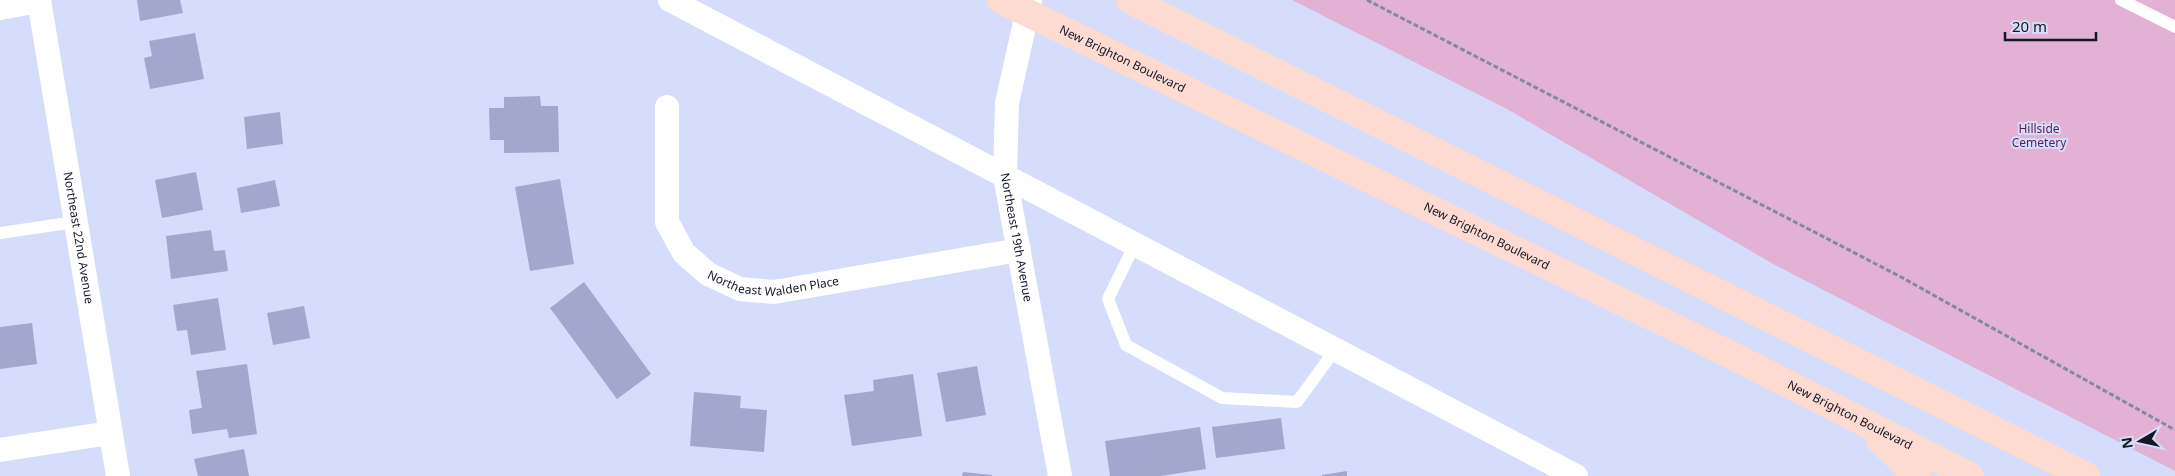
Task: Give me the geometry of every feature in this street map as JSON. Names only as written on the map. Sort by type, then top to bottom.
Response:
[{"type":"main road","name":"New Brighton Boulevard","points":[[1001,0],[1028,6],[1727,353],[1970,476]]},
{"type":"main road","points":[[1130,0],[2086,476]]},
{"type":"main road","points":[[1861,421],[1917,476]]},
{"type":"street","points":[[0,8],[39,0]]},
{"type":"street","name":"Northeast 22nd Avenue","points":[[39,0],[118,476]]},
{"type":"street","points":[[670,0],[1576,476]]},
{"type":"street","name":"Northeast 19th Avenue","points":[[1028,6],[1007,103],[1005,176],[1060,476]]},
{"type":"street","name":"Northeast Walden Place","points":[[667,107],[667,222],[684,253],[708,274],[740,288],[774,292],[1019,250]]},
{"type":"street","points":[[0,450],[110,433]]},
{"type":"lane","points":[[2121,0],[2175,27]]},
{"type":"lane","points":[[0,233],[76,222]]},
{"type":"lane","points":[[1135,244],[1108,300],[1126,345],[1222,398],[1297,402],[1335,350]]},
{"type":"path","points":[[1367,0],[1901,277],[2175,430]]},
{"type":"green space","name":"Hillside Cemetery","points":[[1292,0],[2175,0],[2175,471],[1775,265],[1507,109]]},
{"type":"building","points":[[137,0],[180,0],[183,13],[140,21]]},
{"type":"building","points":[[195,33],[204,79],[150,89],[144,58],[152,56],[149,41]]},
{"type":"building","points":[[540,96],[541,106],[558,106],[559,152],[504,153],[504,140],[490,140],[489,108],[504,108],[504,97]]},
{"type":"building","points":[[280,112],[283,144],[247,149],[244,117]]},
{"type":"building","points":[[196,172],[203,210],[162,218],[155,180]]},
{"type":"building","points":[[560,179],[574,264],[530,271],[515,187]]},
{"type":"building","points":[[275,180],[280,206],[241,213],[237,188]]},
{"type":"building","points":[[211,230],[214,251],[225,250],[228,271],[171,279],[166,236]]},
{"type":"building","points":[[584,282],[651,374],[617,399],[550,308]]},
{"type":"building","points":[[218,298],[226,350],[191,355],[187,330],[177,331],[173,305]]},
{"type":"building","points":[[304,306],[310,338],[273,345],[267,313]]},
{"type":"building","points":[[32,323],[37,364],[0,369],[0,327]]},
{"type":"building","points":[[247,364],[257,434],[229,438],[227,429],[192,434],[189,410],[202,408],[196,371]]},
{"type":"building","points":[[977,366],[986,415],[946,422],[937,373]]},
{"type":"building","points":[[913,374],[922,436],[852,446],[844,395],[874,391],[873,380]]},
{"type":"building","points":[[694,392],[741,396],[740,408],[767,410],[764,452],[690,446]]},
{"type":"building","points":[[1281,418],[1285,449],[1216,458],[1212,427]]},
{"type":"building","points":[[1200,427],[1206,469],[1161,476],[1110,476],[1105,441]]},
{"type":"building","points":[[244,449],[249,476],[198,476],[194,459]]},
{"type":"building","points":[[1347,471],[1347,476],[1322,476],[1322,475]]},
{"type":"building","points":[[963,472],[992,475],[992,476],[962,476]]}]
